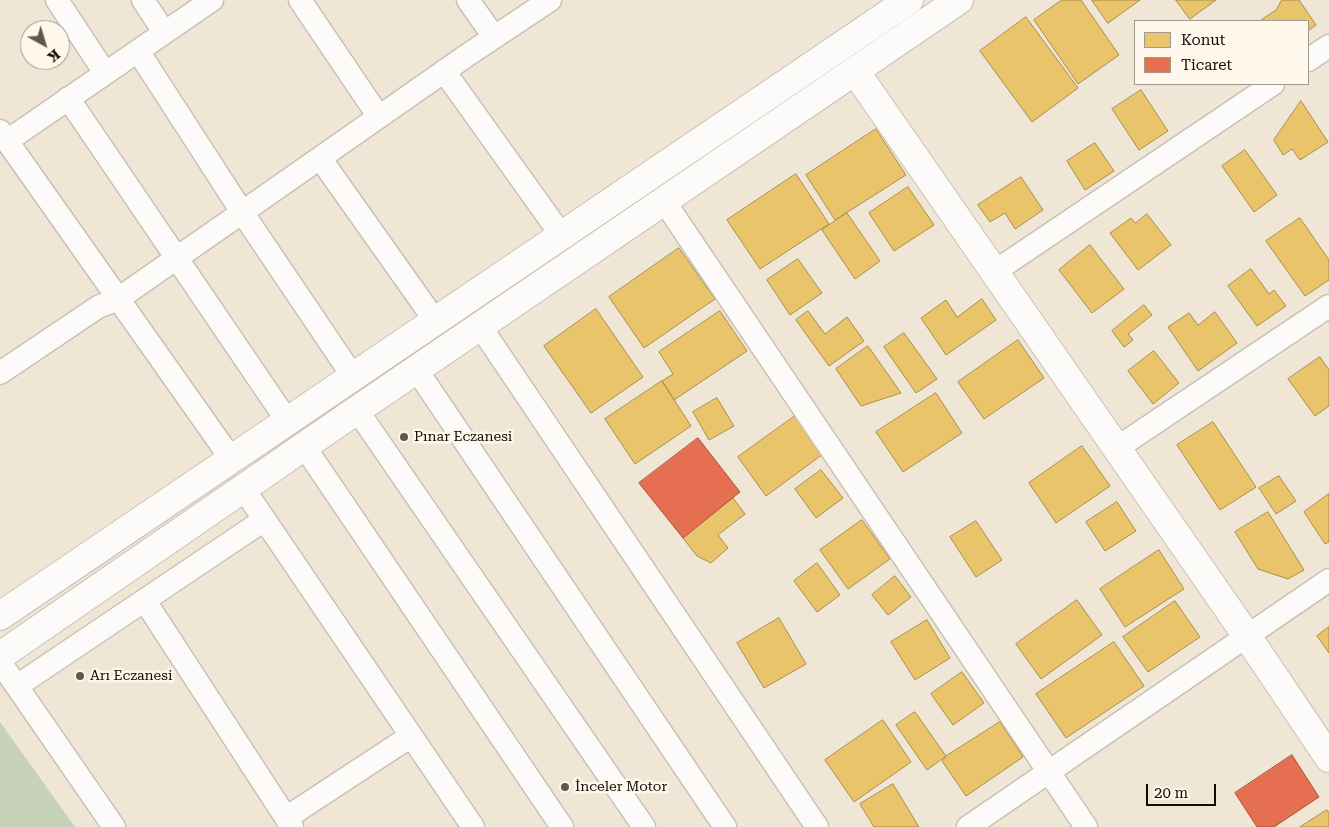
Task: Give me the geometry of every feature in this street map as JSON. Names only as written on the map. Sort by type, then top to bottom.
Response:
[{"type":"main road","points":[[0,656],[356,410],[959,0]]},
{"type":"main road","points":[[0,616],[354,378],[905,1]]},
{"type":"main road","points":[[855,71],[1248,636],[1329,758]]},
{"type":"street","points":[[57,0],[106,73]]},
{"type":"street","points":[[143,0],[164,32]]},
{"type":"street","points":[[212,0],[68,98],[3,136],[232,460]]},
{"type":"street","points":[[300,0],[379,117]]},
{"type":"street","points":[[468,0],[494,37]]},
{"type":"street","points":[[0,373],[98,307],[118,299],[444,71],[550,0]]},
{"type":"street","points":[[1309,59],[1329,46]]},
{"type":"street","points":[[138,51],[242,212],[354,378]]},
{"type":"street","points":[[444,71],[562,236]]},
{"type":"street","points":[[994,272],[1271,85]]},
{"type":"street","points":[[68,98],[288,422]]},
{"type":"street","points":[[320,158],[436,322]]},
{"type":"street","points":[[664,201],[1086,827]]},
{"type":"street","points":[[1117,448],[1329,306]]},
{"type":"street","points":[[480,326],[817,827]]},
{"type":"street","points":[[416,369],[725,827]]},
{"type":"street","points":[[356,410],[644,827]]},
{"type":"street","points":[[304,446],[562,827]]},
{"type":"street","points":[[242,488],[472,827]]},
{"type":"street","points":[[17,686],[264,520]]},
{"type":"street","points":[[968,827],[1329,580]]},
{"type":"street","points":[[145,601],[289,822],[411,736]]},
{"type":"street","points":[[0,662],[114,827]]},
{"type":"green space","points":[[0,722],[75,827],[0,827]]},
{"type":"building: Konut","points":[[1062,0],[1081,0],[1119,55],[1078,84],[1034,20]]},
{"type":"building: Konut","points":[[1092,0],[1140,0],[1108,23]]},
{"type":"building: Konut","points":[[1176,0],[1216,0],[1190,19]]},
{"type":"building: Konut","points":[[1282,0],[1299,0],[1316,25],[1309,30],[1309,20],[1261,20],[1276,10]]},
{"type":"building: Konut","points":[[1026,17],[1078,88],[1032,122],[980,51]]},
{"type":"building: Konut","points":[[1141,90],[1168,131],[1139,150],[1112,109]]},
{"type":"building: Konut","points":[[1301,101],[1328,142],[1300,160],[1292,149],[1283,155],[1274,140]]},
{"type":"building: Konut","points":[[876,129],[906,175],[835,220],[806,175]]},
{"type":"building: Konut","points":[[1095,143],[1114,171],[1085,190],[1067,161]]},
{"type":"building: Konut","points":[[1245,150],[1277,195],[1254,212],[1222,166]]},
{"type":"building: Konut","points":[[796,174],[829,224],[760,269],[727,220]]},
{"type":"building: Konut","points":[[1021,177],[1043,210],[1015,229],[1005,213],[990,222],[978,205]]},
{"type":"building: Konut","points":[[908,187],[934,225],[894,251],[869,213]]},
{"type":"building: Konut","points":[[847,213],[880,261],[855,279],[822,230]]},
{"type":"building: Konut","points":[[1147,214],[1171,245],[1138,270],[1110,233],[1131,218],[1135,223]]},
{"type":"building: Konut","points":[[1300,218],[1329,260],[1329,280],[1305,296],[1266,241]]},
{"type":"building: Konut","points":[[1090,245],[1124,289],[1092,313],[1059,270]]},
{"type":"building: Konut","points":[[679,248],[715,299],[644,348],[609,297]]},
{"type":"building: Konut","points":[[798,259],[822,293],[790,315],[767,280]]},
{"type":"building: Konut","points":[[1251,269],[1269,294],[1274,290],[1286,306],[1257,326],[1228,286]]},
{"type":"building: Konut","points":[[982,299],[996,320],[946,355],[921,318],[946,300],[957,317]]},
{"type":"building: Konut","points":[[1144,305],[1152,315],[1128,334],[1133,340],[1124,347],[1112,331]]},
{"type":"building: Konut","points":[[596,309],[643,377],[591,413],[544,346]]},
{"type":"building: Konut","points":[[720,311],[747,351],[674,400],[662,381],[673,374],[659,352]]},
{"type":"building: Konut","points":[[808,311],[825,334],[847,317],[864,341],[829,366],[796,320]]},
{"type":"building: Konut","points":[[1215,312],[1237,343],[1198,371],[1168,327],[1189,313],[1198,325]]},
{"type":"building: Konut","points":[[904,333],[937,379],[916,393],[884,347]]},
{"type":"building: Konut","points":[[1018,340],[1044,378],[984,419],[958,382]]},
{"type":"building: Konut","points":[[868,346],[901,393],[861,406],[836,369]]},
{"type":"building: Konut","points":[[1154,351],[1179,383],[1153,404],[1128,371]]},
{"type":"building: Konut","points":[[1320,357],[1329,370],[1329,406],[1315,416],[1288,379]]},
{"type":"building: Konut","points":[[662,381],[691,426],[635,464],[605,419]]},
{"type":"building: Konut","points":[[936,393],[962,433],[903,472],[876,432]]},
{"type":"building: Konut","points":[[717,398],[734,426],[709,440],[693,412]]},
{"type":"building: Konut","points":[[795,416],[823,454],[766,496],[738,457]]},
{"type":"building: Konut","points":[[1213,422],[1256,487],[1220,510],[1177,445]]},
{"type":"building: Konut","points":[[1082,446],[1110,486],[1056,523],[1029,483]]},
{"type":"building: Konut","points":[[821,470],[843,498],[816,518],[795,489]]},
{"type":"building: Konut","points":[[1279,476],[1296,501],[1276,514],[1259,488]]},
{"type":"building: Konut","points":[[1329,494],[1329,542],[1325,544],[1304,512]]},
{"type":"building: Konut","points":[[733,498],[745,514],[718,535],[728,548],[711,563],[697,556],[683,538]]},
{"type":"building: Konut","points":[[1117,502],[1136,531],[1105,551],[1086,522]]},
{"type":"building: Konut","points":[[1268,512],[1304,570],[1288,579],[1258,569],[1235,532]]},
{"type":"building: Konut","points":[[862,520],[890,559],[848,589],[820,550]]},
{"type":"building: Konut","points":[[976,521],[1002,560],[976,577],[950,537]]},
{"type":"building: Konut","points":[[1159,550],[1184,589],[1125,627],[1100,589]]},
{"type":"building: Konut","points":[[817,563],[840,595],[817,612],[794,581]]},
{"type":"building: Konut","points":[[895,576],[911,597],[888,615],[872,595]]},
{"type":"building: Konut","points":[[1077,600],[1102,635],[1041,679],[1016,644]]},
{"type":"building: Konut","points":[[1175,601],[1200,637],[1148,672],[1123,637]]},
{"type":"building: Konut","points":[[779,618],[806,664],[764,688],[737,643]]},
{"type":"building: Konut","points":[[927,620],[950,658],[915,680],[891,642]]},
{"type":"building: Konut","points":[[1329,627],[1329,653],[1317,636]]},
{"type":"building: Konut","points":[[1114,642],[1144,686],[1066,738],[1036,694]]},
{"type":"building: Konut","points":[[962,672],[984,703],[953,725],[931,694]]},
{"type":"building: Konut","points":[[915,712],[946,756],[927,770],[896,725]]},
{"type":"building: Konut","points":[[883,720],[911,762],[854,802],[825,760]]},
{"type":"building: Konut","points":[[1000,722],[1023,757],[966,796],[942,761],[946,756]]},
{"type":"building: Konut","points":[[893,784],[919,827],[874,827],[860,804]]},
{"type":"building: Konut","points":[[1327,810],[1329,813],[1329,827],[1300,827]]},
{"type":"building: Ticaret","points":[[698,438],[740,492],[683,538],[639,483]]},
{"type":"building: Ticaret","points":[[1292,755],[1319,797],[1274,827],[1257,827],[1235,793]]},
{"type":"place","name":"Pınar Eczanesi","points":[[404,437]]},
{"type":"place","name":"Arı Eczanesi","points":[[80,676]]},
{"type":"place","name":"İnceler Motor","points":[[565,787]]}]
